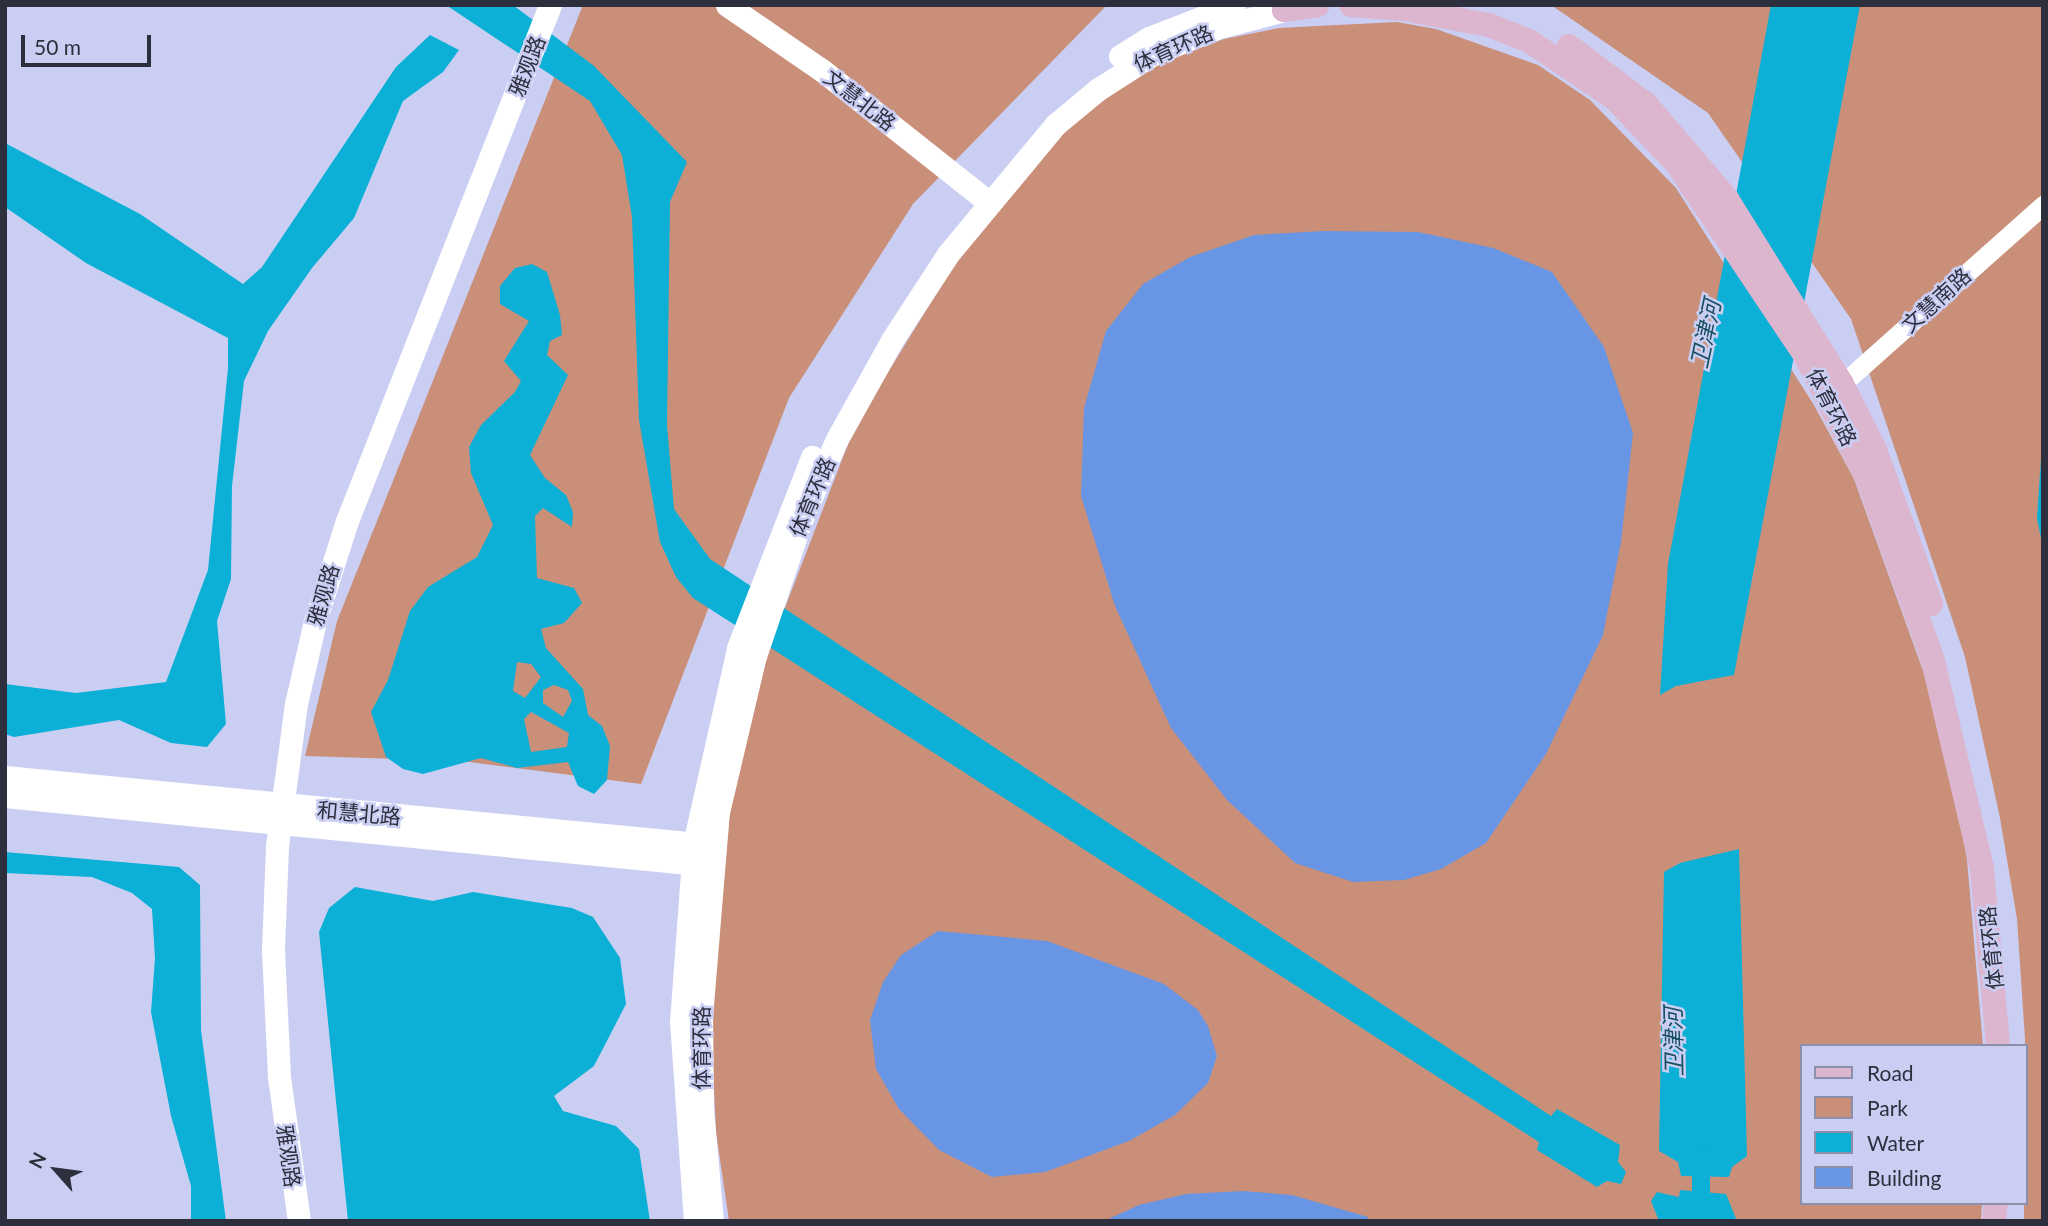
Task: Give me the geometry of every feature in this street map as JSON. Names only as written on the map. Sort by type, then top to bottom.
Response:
[{"type":"main road","name":"雅观路","points":[[514,83],[539,5]]},
{"type":"main road","name":"雅观路","points":[[290,1221],[265,1020],[263,936],[275,814],[297,653],[335,522],[514,83],[550,5]]},
{"type":"main road","name":"文慧北路","points":[[727,5],[823,71],[987,191]]},
{"type":"main road","name":"文慧北路","points":[[753,5],[987,191]]},
{"type":"main road","name":"体育环路","points":[[695,1221],[681,1022],[703,855],[729,751],[746,652],[768,586],[871,376],[987,191],[1030,130],[1087,78],[1149,38],[1234,5]]},
{"type":"main road","name":"体育环路","points":[[987,191],[1055,125],[1129,67],[1216,28],[1284,8],[1318,5]]},
{"type":"main road","name":"体育环路","points":[[1352,5],[1446,15],[1489,25],[1541,48],[1614,97],[1645,126],[1720,223],[1805,355],[1836,390],[1875,450],[1907,534],[1963,709],[1998,881],[2012,1044]]},
{"type":"main road","name":"体育环路","points":[[1468,5],[1568,45],[1623,82],[1670,128],[1727,199],[1808,327],[1836,390],[1890,537],[1950,725],[1982,869],[1998,1044]]},
{"type":"main road","name":"和慧北路","points":[[5,777],[275,814]]},
{"type":"main road","name":"和慧北路","points":[[5,796],[275,814],[703,855]]},
{"type":"main road","name":"雅观路","points":[[275,814],[274,1004],[283,1112],[299,1221]]},
{"type":"main road","name":"体育环路","points":[[703,855],[700,1061],[712,1221]]},
{"type":"street","name":"文慧南路","points":[[1836,390],[2043,205]]},
{"type":"green space","points":[[583,5],[1107,5],[913,204],[789,398],[641,784],[461,761],[305,756],[337,621]]},
{"type":"green space","points":[[1551,5],[2043,5],[2043,1221],[2024,1221],[2024,1205],[2027,1205],[2027,1044],[2017,919],[2000,818],[1965,657],[1851,319],[1708,113]]},
{"type":"green space","points":[[1397,22],[1436,29],[1538,65],[1590,100],[1676,188],[1814,405],[1854,479],[1926,679],[1952,781],[1967,859],[1983,1044],[1800,1044],[1800,1205],[1982,1205],[1981,1221],[729,1221],[716,1132],[711,1024],[731,800],[761,670],[855,426],[965,247],[1061,132],[1116,89],[1167,60],[1224,39],[1279,28]]},
{"type":"water","points":[[446,5],[513,5],[594,66],[687,162],[670,202],[667,425],[674,509],[710,559],[1551,1116],[1557,1109],[1620,1145],[1618,1162],[1626,1172],[1621,1184],[1607,1181],[1597,1187],[1537,1150],[1539,1142],[693,598],[676,577],[660,542],[639,420],[632,217],[622,155],[590,101]]},
{"type":"water","points":[[1771,5],[1860,5],[1734,675],[1676,686],[1660,695],[1668,564]]},
{"type":"water","points":[[430,35],[459,50],[443,72],[403,101],[354,218],[312,268],[268,331],[244,381],[232,486],[231,579],[217,621],[226,724],[207,747],[171,743],[119,720],[14,737],[5,734],[5,684],[76,693],[166,682],[208,570],[228,368],[228,338],[86,263],[5,207],[5,143],[140,214],[243,284],[262,267],[396,67]]},
{"type":"water","points":[[532,264],[547,272],[560,315],[562,335],[550,341],[547,355],[568,375],[530,455],[545,478],[566,495],[573,512],[572,527],[543,508],[535,516],[537,578],[574,588],[582,603],[564,623],[541,629],[546,648],[583,689],[588,715],[602,726],[610,746],[607,780],[594,794],[578,786],[568,762],[517,768],[481,758],[423,774],[403,769],[386,757],[371,712],[388,680],[410,611],[428,587],[477,557],[493,525],[471,473],[469,447],[481,425],[515,392],[521,381],[504,361],[529,321],[500,304],[500,286],[515,268]],"holes":[[[517,662],[531,664],[541,677],[525,698],[513,691]],[[554,685],[568,690],[572,701],[563,717],[543,703],[543,690]],[[531,712],[569,733],[567,747],[531,752],[524,719]]]},
{"type":"water","points":[[2043,429],[2043,549],[2037,518]]},
{"type":"water","points":[[1739,849],[1747,1156],[1732,1167],[1729,1177],[1681,1176],[1678,1162],[1659,1151],[1664,872],[1680,863]]},
{"type":"water","points":[[5,852],[179,867],[200,885],[201,1030],[226,1221],[191,1221],[191,1186],[171,1116],[151,1012],[155,958],[152,909],[132,893],[92,877],[5,873]]},
{"type":"water","points":[[355,887],[433,901],[473,892],[572,908],[593,917],[620,958],[626,1004],[594,1066],[554,1096],[563,1111],[616,1126],[639,1149],[650,1221],[348,1221],[319,932],[329,908]]},
{"type":"water","points":[[1680,1190],[1726,1194],[1737,1221],[1659,1221],[1651,1201],[1657,1192],[1679,1197]]},
{"type":"building","points":[[1324,231],[1418,232],[1493,248],[1552,272],[1604,347],[1633,433],[1621,542],[1603,635],[1546,754],[1486,843],[1441,869],[1404,880],[1353,882],[1295,863],[1227,800],[1171,728],[1115,606],[1081,496],[1084,408],[1106,331],[1143,284],[1190,257],[1254,235]]},
{"type":"building","points":[[938,931],[1047,941],[1164,984],[1198,1010],[1208,1026],[1217,1056],[1208,1083],[1175,1115],[1129,1141],[1045,1172],[992,1177],[939,1150],[899,1109],[876,1069],[870,1020],[883,982],[901,955]]},
{"type":"building","points":[[1243,1191],[1292,1195],[1368,1217],[1367,1221],[1104,1221],[1139,1205],[1186,1194]]},
{"type":"waterway","name":"卫津河","points":[[1701,1154],[1701,1221]]}]
